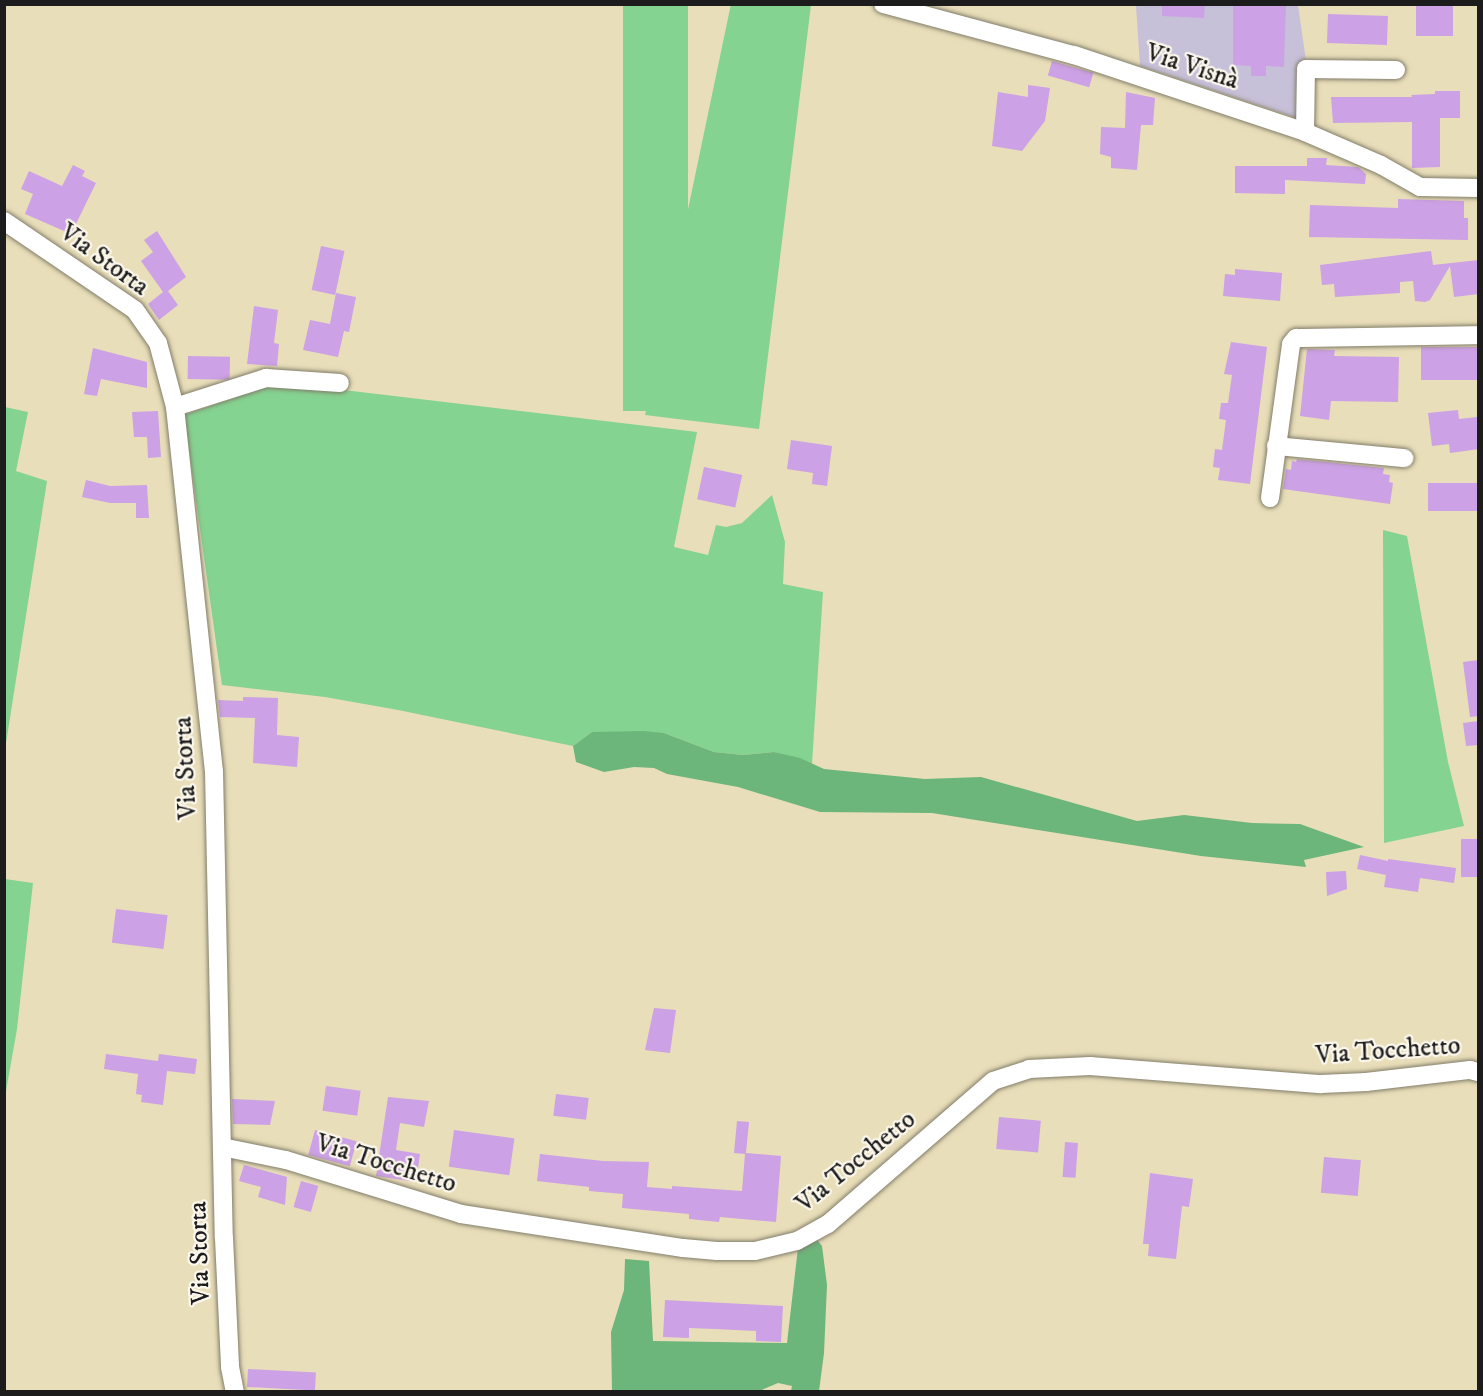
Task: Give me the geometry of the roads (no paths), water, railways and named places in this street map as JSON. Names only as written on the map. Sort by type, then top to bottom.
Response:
[{"type":"street","name":"Via Visnà","points":[[883,4],[1074,55],[1305,132],[1381,165],[1420,187],[1479,188]]},
{"type":"street","points":[[1305,132],[1306,69],[1396,70]]},
{"type":"street","name":"Via Storta","points":[[4,221],[135,310],[158,344],[175,407],[214,771],[222,1147],[230,1367],[235,1392]]},
{"type":"street","points":[[1270,498],[1291,344],[1296,338],[1479,335]]},
{"type":"street","points":[[175,407],[266,378],[340,383]]},
{"type":"street","points":[[1276,446],[1404,459]]},
{"type":"street","name":"Via Tocchetto","points":[[222,1147],[286,1160],[462,1214],[682,1248],[755,1251],[797,1242],[828,1224],[993,1081],[1029,1069],[1101,1067],[1321,1084],[1365,1082],[1470,1070],[1479,1072]]}]
